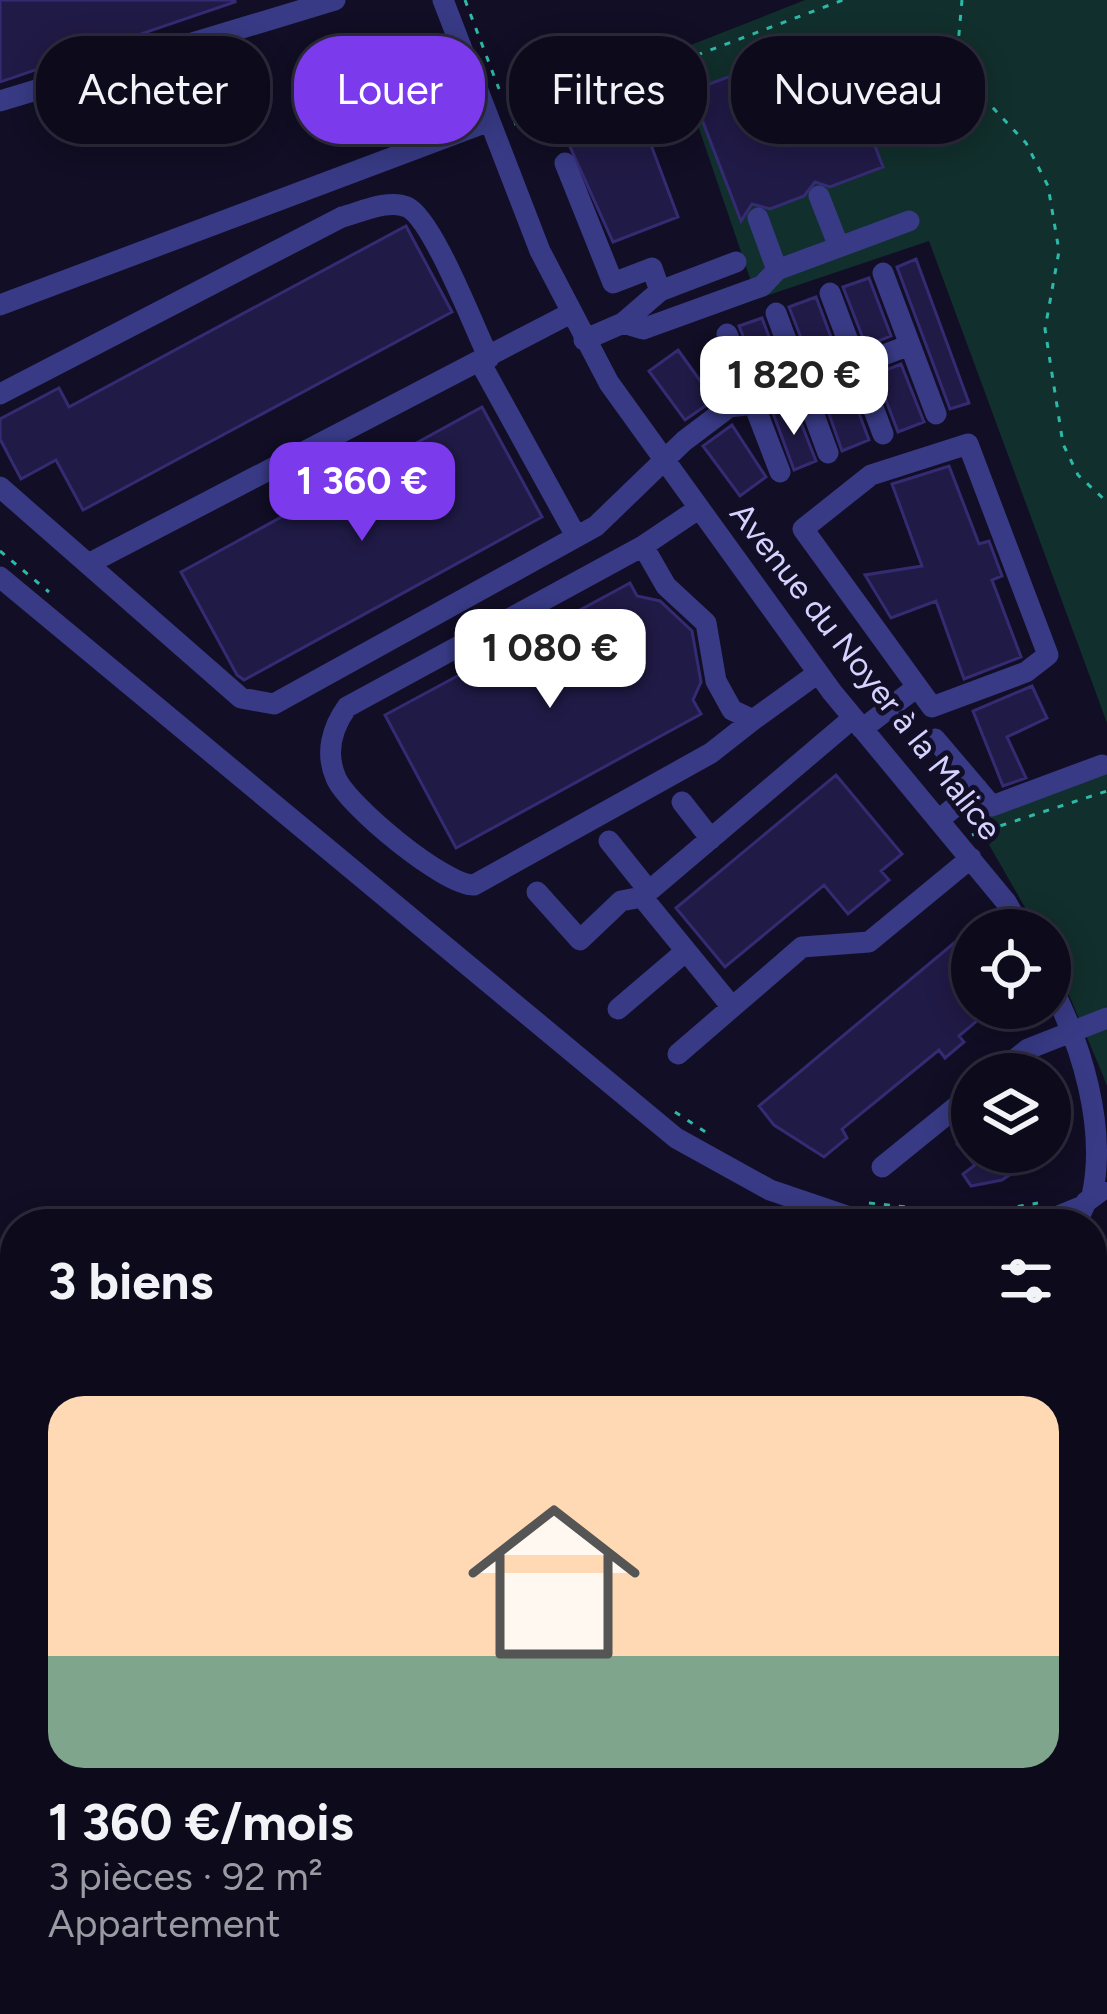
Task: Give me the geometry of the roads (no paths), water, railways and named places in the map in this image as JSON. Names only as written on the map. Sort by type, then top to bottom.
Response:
[{"type":"street","points":[[0,101],[334,0]]},
{"type":"street","name":"Avenue du Noyer à la Malice","points":[[443,0],[496,116],[569,314],[584,340],[664,462],[818,673],[857,724],[946,814],[1008,909]]},
{"type":"street","points":[[0,305],[496,116]]},
{"type":"street","points":[[565,164],[613,283],[652,268],[660,291]]},
{"type":"street","points":[[819,196],[839,247]]},
{"type":"street","points":[[0,394],[342,217],[401,205],[422,220],[484,360],[577,536]]},
{"type":"street","points":[[758,218],[777,270]]},
{"type":"street","points":[[623,323],[643,329],[762,286],[777,270],[909,221]]},
{"type":"street","points":[[584,340],[623,323],[660,291],[736,262]]},
{"type":"street","points":[[883,273],[936,414]]},
{"type":"street","points":[[830,293],[883,434]]},
{"type":"street","points":[[776,313],[828,454]]},
{"type":"street","points":[[88,564],[569,314]]},
{"type":"street","points":[[727,334],[780,472]]},
{"type":"street","points":[[0,487],[241,698],[274,704],[596,526],[729,407],[754,404],[910,345]]},
{"type":"street","points":[[968,444],[1048,655],[1026,672],[932,707],[917,687],[803,529],[871,475],[968,444]]},
{"type":"street","points":[[698,508],[643,546],[347,707],[331,742],[337,781],[350,799],[447,880],[474,885],[711,753],[818,673]]},
{"type":"street","points":[[643,546],[666,586],[706,623],[716,681],[732,710],[753,720]]},
{"type":"street","points":[[0,577],[676,1138],[770,1190],[826,1209]]},
{"type":"street","points":[[537,892],[580,940],[621,901],[645,894],[857,724],[917,687]]},
{"type":"street","points":[[935,739],[992,806],[1102,765]]},
{"type":"street","points":[[946,814],[976,788]]},
{"type":"street","points":[[682,802],[711,839]]},
{"type":"street","points":[[609,841],[686,951],[732,1007]]},
{"type":"street","points":[[678,1054],[802,947],[869,942],[967,845]]},
{"type":"street","points":[[619,1009],[686,951]]},
{"type":"street","points":[[1023,1053],[1107,1018]]},
{"type":"street","points":[[1069,1029],[1103,1140],[1089,1204]]},
{"type":"street","points":[[882,1167],[951,1111]]}]
